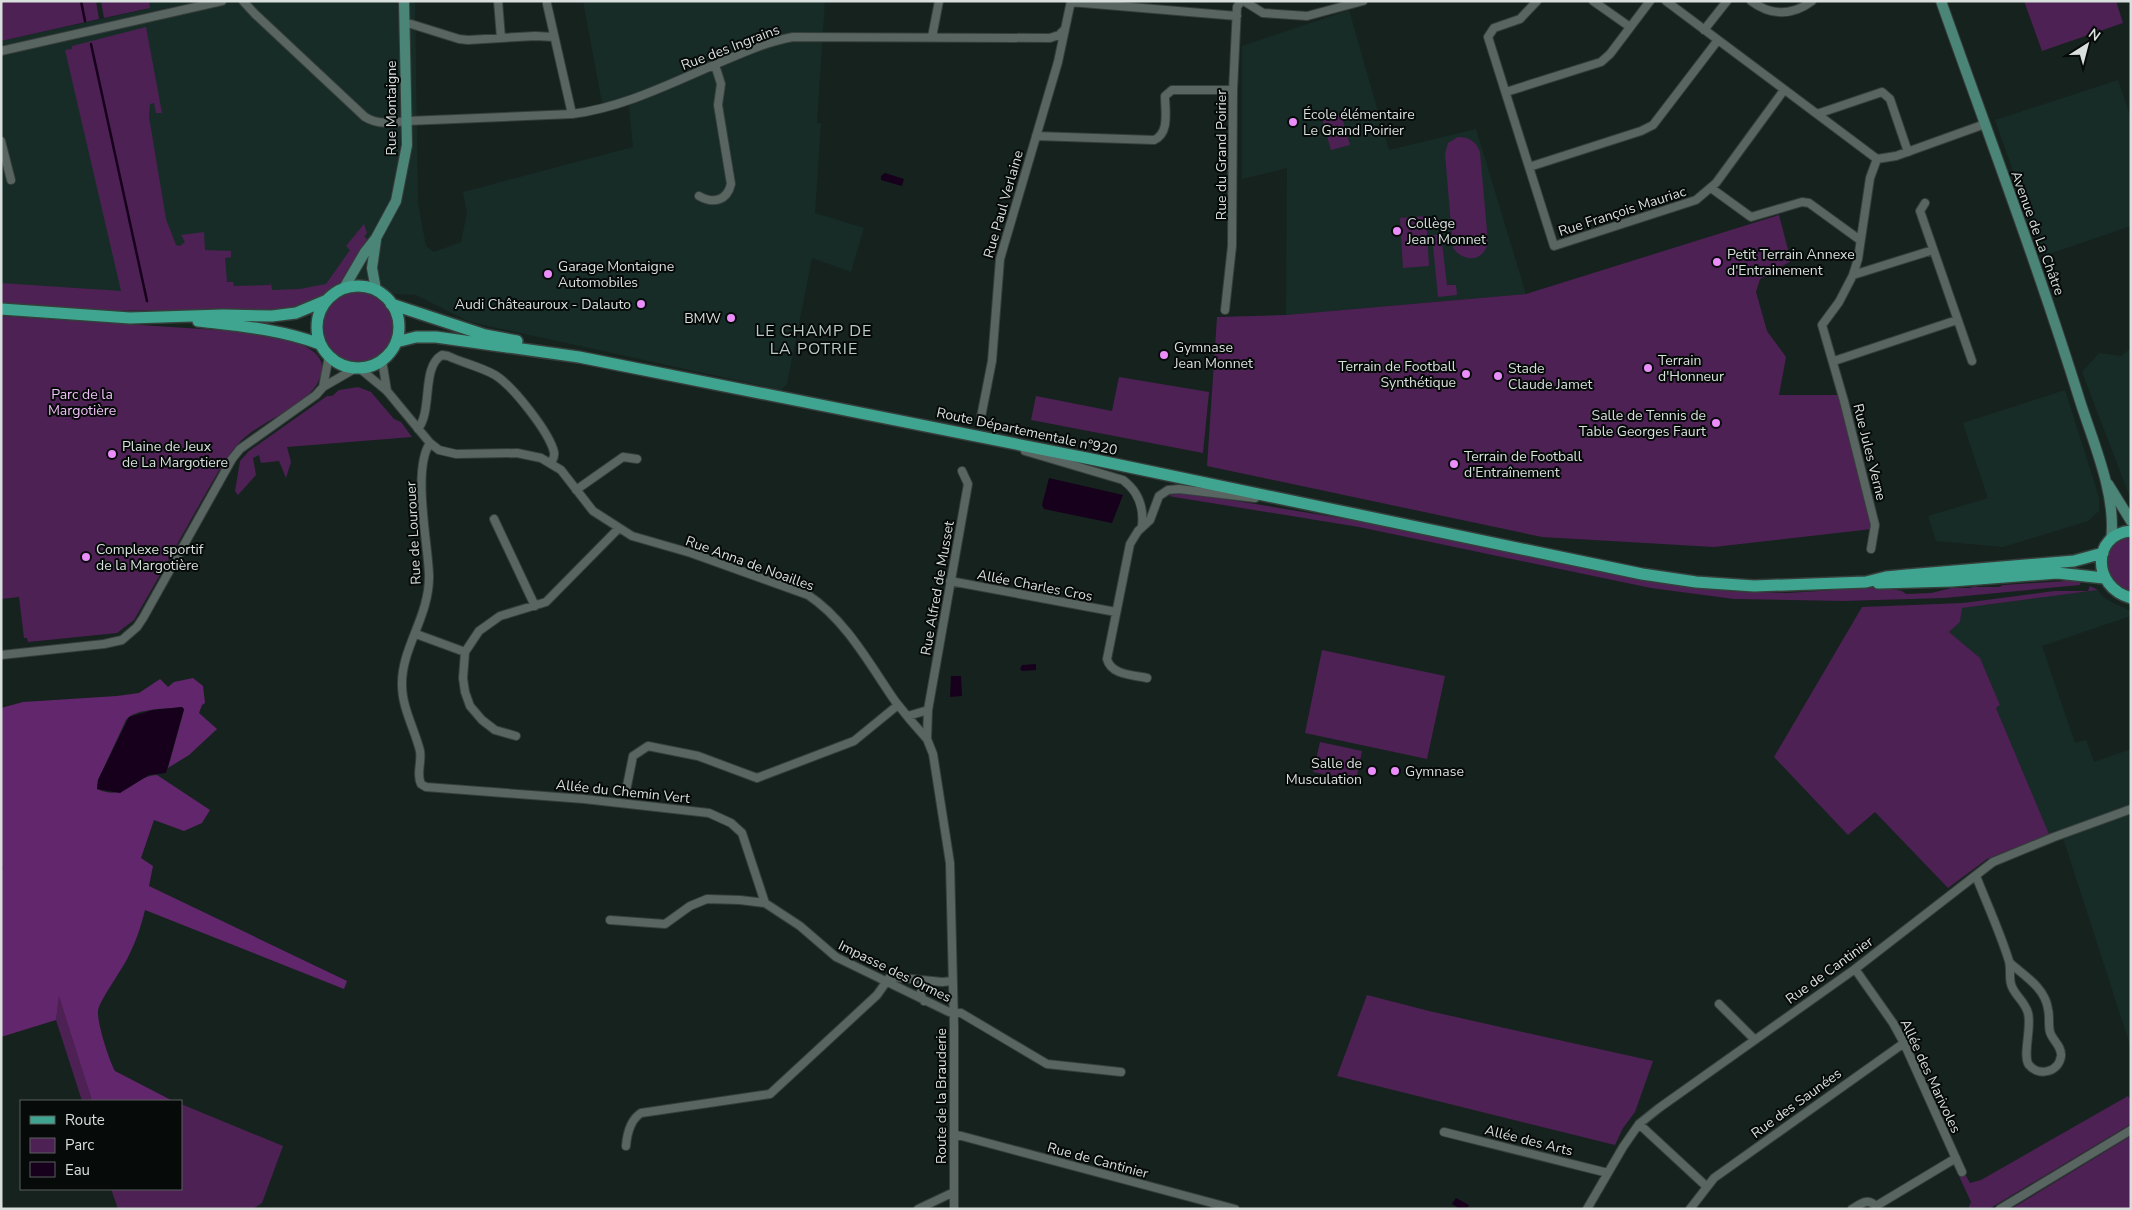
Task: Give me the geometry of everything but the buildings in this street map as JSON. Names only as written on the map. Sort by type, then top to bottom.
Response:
[{"type":"main road","name":"Rue Montaigne","points":[[344,288],[365,252],[376,238],[396,202],[405,163],[407,121],[404,1]]},
{"type":"main road","name":"Avenue de La Châtre","points":[[1941,1],[2059,334],[2104,476],[2113,520],[2111,540]]},
{"type":"main road","name":"Rue Montaigne","points":[[376,238],[372,268],[376,290]]},
{"type":"main road","points":[[1,309],[130,318],[223,314],[272,316],[296,313],[327,300],[344,288],[360,286],[376,290],[391,304],[485,335],[538,345],[579,357]]},
{"type":"main road","points":[[327,300],[320,310],[317,321],[317,333],[320,344],[329,356],[342,364],[358,368],[371,366],[382,360],[396,342],[398,322],[391,304]]},
{"type":"main road","points":[[161,318],[269,329],[295,335],[320,344]]},
{"type":"main road","points":[[396,342],[416,337],[436,337],[579,357]]},
{"type":"main road","name":"Route Départementale n°920","points":[[579,357],[1001,441],[1674,580],[1754,586],[1866,582]]},
{"type":"main road","name":"Avenue de La Châtre","points":[[2104,476],[2131,521]]},
{"type":"main road","points":[[2131,531],[2121,533],[2111,540],[2103,553],[2101,568],[2104,578],[2112,589],[2131,598]]},
{"type":"main road","points":[[1866,582],[1907,574],[2074,562],[2103,553]]},
{"type":"main road","points":[[1866,582],[1886,584],[2057,574],[2104,578]]},
{"type":"street","points":[[1,51],[222,1]]},
{"type":"street","name":"Rue des Ingrains","points":[[243,1],[365,117],[372,122],[387,123],[572,114],[597,110],[624,102],[765,44],[793,37],[1050,38],[1059,35],[1064,30]]},
{"type":"street","points":[[498,1],[501,38]]},
{"type":"street","points":[[932,37],[939,1]]},
{"type":"street","points":[[1242,1],[1264,12],[1307,16],[1363,1]]},
{"type":"street","name":"Rue du Grand Poirier","points":[[1225,310],[1232,246],[1233,90],[1237,7],[1242,1]]},
{"type":"street","points":[[1537,1],[1520,19],[1494,28],[1488,37],[1529,167],[1640,131],[1653,124],[1718,40]]},
{"type":"street","points":[[1593,1],[1630,27]]},
{"type":"street","points":[[1506,92],[1601,62],[1610,54],[1650,1]]},
{"type":"street","points":[[1666,1],[1877,159],[1896,156],[1985,124]]},
{"type":"street","points":[[1704,30],[1727,1]]},
{"type":"street","points":[[1751,1],[1762,9],[1778,13],[1797,10],[1812,1]]},
{"type":"street","points":[[1071,2],[1237,16]]},
{"type":"street","name":"Rue Paul Verlaine","points":[[981,417],[992,361],[1000,259],[1058,62],[1071,2]]},
{"type":"street","points":[[547,4],[572,114]]},
{"type":"street","points":[[405,24],[411,24],[459,39],[554,37]]},
{"type":"street","points":[[699,196],[712,201],[720,200],[726,195],[732,184],[718,105],[721,84],[715,65]]},
{"type":"street","points":[[1036,136],[1154,140],[1160,138],[1164,131],[1165,96],[1167,92],[1172,90],[1233,90]]},
{"type":"street","name":"Rue François Mauriac","points":[[1529,167],[1554,246],[1696,200],[1712,188],[1784,90]]},
{"type":"street","points":[[1817,114],[1882,92],[1890,99],[1908,152]]},
{"type":"street","points":[[1,141],[11,180]]},
{"type":"street","points":[[1877,159],[1870,178],[1853,275],[1933,250]]},
{"type":"street","points":[[1712,188],[1751,218],[1802,202],[1809,203],[1860,240]]},
{"type":"street","points":[[1925,203],[1920,211],[1972,361]]},
{"type":"street","name":"Rue Jules Verne","points":[[1853,275],[1839,302],[1822,325],[1834,361],[1875,524],[1871,549]]},
{"type":"street","points":[[1834,361],[1957,320]]},
{"type":"street","points":[[1,655],[104,644],[122,640],[129,635],[143,618],[240,448],[316,395],[323,387],[358,368],[388,391],[418,429],[430,443],[439,450],[456,454],[517,453],[533,456],[551,463],[554,456],[552,446],[540,425],[520,398],[494,374],[448,356],[442,355],[433,366],[426,408],[422,424],[418,429]]},
{"type":"street","points":[[323,387],[329,356]]},
{"type":"street","points":[[382,360],[388,391]]},
{"type":"street","points":[[1001,441],[1027,451],[1123,480],[1131,486],[1140,501],[1143,518],[1142,526]]},
{"type":"street","name":"Rue de Lourouer","points":[[421,784],[419,779],[422,758],[402,687],[402,674],[428,594],[429,574],[423,494],[423,462],[425,450],[430,443]]},
{"type":"street","points":[[576,490],[623,457],[636,459]]},
{"type":"street","name":"Rue Anna de Noailles","points":[[551,463],[566,476],[593,511],[618,529],[632,536],[691,553],[808,595],[818,602],[840,623],[898,705],[927,739]]},
{"type":"street","name":"Rue Alfred de Musset","points":[[950,863],[933,754],[927,739],[928,710],[968,484],[962,471]]},
{"type":"street","points":[[1147,678],[1117,671],[1108,664],[1107,652],[1130,544],[1142,526],[1150,520],[1159,496],[1172,489],[1310,505]]},
{"type":"street","points":[[494,519],[535,606]]},
{"type":"street","points":[[516,736],[495,730],[482,720],[470,706],[464,692],[465,652],[487,624],[500,616],[546,602],[618,529]]},
{"type":"street","name":"Allée Charles Cros","points":[[950,582],[1116,612]]},
{"type":"street","points":[[416,634],[465,652]]},
{"type":"street","points":[[626,791],[633,756],[648,746],[698,756],[757,778],[854,741],[898,705]]},
{"type":"street","points":[[908,716],[928,710]]},
{"type":"street","name":"Allée du Chemin Vert","points":[[421,784],[709,813],[731,822],[742,833],[766,904]]},
{"type":"street","name":"Rue de Cantinier","points":[[1587,1209],[1639,1124],[1754,1039],[1854,969],[1993,862],[2054,837],[2130,810]]},
{"type":"street","name":"Route de la Brauderie","points":[[950,863],[953,981],[954,1209]]},
{"type":"street","points":[[1976,876],[2010,963],[2011,985],[2024,1003],[2029,1019],[2030,1026],[2025,1058],[2034,1070],[2039,1072],[2048,1071],[2054,1068],[2061,1056],[2060,1049],[2050,1031],[2046,1002],[2034,984],[2010,963]]},
{"type":"street","name":"Impasse des Ormes","points":[[610,920],[665,924],[690,906],[707,899],[740,900],[766,904],[795,922],[836,957],[924,1001],[953,1012],[961,1013],[1048,1064],[1121,1072]]},
{"type":"street","name":"Allée des Marivoles","points":[[1854,969],[1893,1023],[1904,1043],[1962,1172]]},
{"type":"street","points":[[626,1146],[630,1125],[641,1113],[770,1094],[877,995],[892,977],[927,981],[953,981]]},
{"type":"street","points":[[924,1001],[920,994],[927,981]]},
{"type":"street","points":[[1719,1004],[1754,1039]]},
{"type":"street","name":"Rue des Saunées","points":[[1690,1209],[1714,1178],[1904,1043]]},
{"type":"street","points":[[1639,1124],[1706,1186]]},
{"type":"street","points":[[2000,1209],[2131,1130]]},
{"type":"street","name":"Allée des Arts","points":[[1444,1132],[1608,1173]]},
{"type":"street","name":"Rue de Cantinier","points":[[954,1134],[1235,1209]]},
{"type":"street","points":[[1852,1209],[1866,1201],[1871,1201],[1877,1207],[1956,1158]]},
{"type":"street","points":[[918,1209],[954,1192]]},
{"type":"shaded area","points":[[147,1],[415,1],[418,203],[426,246],[434,252],[461,242],[467,213],[463,192],[633,147],[628,97],[602,103],[583,1],[825,1],[817,123],[821,123],[815,213],[864,228],[851,272],[812,258],[787,384],[781,390],[470,322],[416,295],[323,290],[273,301],[1,289],[1,41],[148,9]]},
{"type":"shaded area","name":"Collège Jean Monnet","points":[[1349,10],[1389,150],[1476,129],[1526,294],[1286,315],[1287,168],[1242,179],[1242,46]]},
{"type":"shaded area","points":[[2118,80],[2131,118],[2131,226],[2043,256],[1995,120]]},
{"type":"shaded area","points":[[2131,348],[2131,500],[2082,372],[2099,353],[2121,356]]},
{"type":"shaded area","points":[[2065,390],[2099,497],[2099,511],[2088,521],[2003,547],[1936,541],[1928,516],[1988,498],[1963,423]]},
{"type":"shaded area","points":[[2098,590],[2102,596],[2111,602],[2131,611],[2131,616],[2042,646],[2075,743],[2086,740],[2094,762],[2131,749],[2131,1048],[2064,841],[2056,830],[2049,834],[1996,708],[2000,705],[1980,658],[1949,632],[1960,622],[1962,608]]},
{"type":"shaded area","points":[[193,678],[203,686],[205,703],[202,705],[199,713],[217,729],[189,755],[168,768],[184,710],[182,707],[136,713],[126,720],[98,780],[97,789],[116,792],[123,791],[148,776],[157,775],[210,810],[202,823],[184,831],[154,820],[141,858],[153,866],[149,886],[347,981],[344,989],[145,910],[140,928],[125,963],[99,1006],[98,1017],[115,1071],[171,1100],[92,1100],[59,996],[56,1020],[1,1037],[1,869],[3,868],[1,864],[1,708],[23,702],[139,693],[160,679],[168,687],[174,682]]},
{"type":"green space","points":[[1,1],[96,1],[99,19],[1,41]]},
{"type":"green space","points":[[101,1],[149,1],[150,8],[104,18]]},
{"type":"green space","points":[[2024,1],[2116,1],[2123,23],[2042,51]]},
{"type":"green space","points":[[146,27],[162,113],[156,113],[154,103],[150,104],[149,117],[166,219],[176,245],[180,246],[185,242],[181,235],[204,232],[205,250],[231,251],[231,257],[225,258],[227,282],[233,282],[234,286],[270,285],[271,283],[272,290],[300,289],[326,284],[350,250],[346,246],[364,224],[367,233],[364,236],[367,239],[345,279],[310,304],[289,312],[96,311],[1,304],[1,283],[121,291],[65,50],[72,49],[72,46]]},
{"type":"green space","points":[[1341,114],[1350,145],[1331,150],[1322,119]]},
{"type":"green space","points":[[1458,137],[1472,140],[1480,152],[1488,242],[1486,249],[1478,257],[1473,258],[1457,253],[1453,248],[1445,154],[1448,143]]},
{"type":"green space","name":"Stade Claude Jamet","points":[[1779,215],[1791,261],[1760,279],[1756,292],[1767,331],[1786,357],[1779,395],[1838,395],[1872,529],[1714,547],[1542,537],[1207,466],[1217,317],[1286,315],[1526,294]]},
{"type":"green space","points":[[1426,216],[1429,266],[1403,268],[1400,218]]},
{"type":"green space","points":[[1432,235],[1441,235],[1447,285],[1456,285],[1457,295],[1438,297]]},
{"type":"green space","points":[[358,286],[374,289],[387,298],[396,311],[399,327],[396,343],[387,356],[374,365],[358,368],[342,365],[329,356],[320,343],[317,327],[320,311],[329,298],[342,289]]},
{"type":"green space","name":"Parc de la Margotière","points":[[1,316],[265,333],[301,344],[317,354],[321,361],[322,369],[318,382],[310,393],[287,411],[249,434],[233,450],[217,474],[134,620],[117,633],[28,642],[27,638],[24,638],[19,597],[1,599]]},
{"type":"green space","points":[[1119,377],[1209,392],[1203,453],[1031,420],[1036,396],[1112,411]]},
{"type":"green space","points":[[358,387],[371,392],[394,419],[401,422],[412,437],[287,447],[291,462],[286,478],[279,461],[261,463],[259,455],[253,458],[256,475],[238,495],[235,491],[240,461],[249,451],[327,396],[332,396],[339,390]]},
{"type":"green space","points":[[1182,492],[1364,522],[1664,583],[1724,591],[1788,593],[1881,587],[1902,591],[1906,594],[1931,593],[1952,588],[1970,588],[1975,586],[1999,587],[2003,585],[2081,580],[2080,585],[1944,598],[1843,601],[1734,599],[1651,588],[1359,527],[1168,496]]},
{"type":"green space","points":[[2131,531],[2131,598],[2112,589],[2103,553]]},
{"type":"green space","points":[[2090,586],[2098,590],[1962,608],[1960,622],[1949,632],[1980,658],[2000,705],[1996,708],[2049,834],[1987,859],[1948,888],[1875,812],[1848,835],[1774,757],[1862,607],[1963,603],[2054,591],[2088,591]]},
{"type":"green space","points":[[1322,650],[1445,676],[1427,759],[1305,733]]},
{"type":"green space","points":[[1320,742],[1362,751],[1356,781],[1313,772]]},
{"type":"green space","points":[[59,994],[92,1100],[82,1100],[56,1020]]},
{"type":"green space","points":[[1367,995],[1429,1011],[1653,1061],[1635,1112],[1623,1128],[1615,1145],[1337,1076]]},
{"type":"green space","points":[[2128,1096],[2131,1101],[2131,1124],[1989,1209],[1968,1209],[1971,1202],[1959,1176],[1965,1174],[1970,1183],[1981,1180]]},
{"type":"green space","points":[[182,1104],[283,1146],[262,1203],[253,1209],[118,1209],[111,1190],[182,1190]]},
{"type":"green space","points":[[2131,1136],[2131,1209],[2011,1209]]},
{"type":"water","points":[[885,173],[904,179],[902,186],[881,180],[881,176]]},
{"type":"water","points":[[1049,478],[1123,495],[1112,523],[1044,509],[1042,505]]},
{"type":"water","points":[[1036,664],[1036,670],[1022,671],[1020,669],[1022,665]]},
{"type":"water","points":[[951,676],[961,676],[962,696],[950,697]]},
{"type":"water","points":[[182,707],[184,709],[166,773],[149,775],[120,793],[97,789],[98,780],[129,717],[153,710]]},
{"type":"water","points":[[1456,1198],[1469,1205],[1467,1208],[1460,1209],[1452,1204]]},
{"type":"waterway","points":[[81,1],[85,21]]},
{"type":"waterway","points":[[91,44],[147,301]]},
{"type":"place","name":"École élémentaire Le Grand Poirier","points":[[1293,122]]},
{"type":"place","name":"Collège Jean Monnet","points":[[1397,231]]},
{"type":"place","name":"Petit Terrain Annexe d'Entrainement","points":[[1717,262]]},
{"type":"place","name":"Garage Montaigne Automobiles","points":[[548,274]]},
{"type":"place","name":"Audi Châteauroux - Dalauto","points":[[641,304]]},
{"type":"place","name":"BMW","points":[[731,318]]},
{"type":"place","name":"Gymnase Jean Monnet","points":[[1164,355]]},
{"type":"place","name":"Terrain d'Honneur","points":[[1648,368]]},
{"type":"place","name":"Terrain de Football Synthétique","points":[[1466,374]]},
{"type":"place","name":"Stade Claude Jamet","points":[[1498,376]]},
{"type":"place","name":"Salle de Tennis de Table Georges Faurt","points":[[1716,423]]},
{"type":"place","name":"Plaine de Jeux de La Margotiere","points":[[112,454]]},
{"type":"place","name":"Terrain de Football d'Entraînement","points":[[1454,464]]},
{"type":"place","name":"Complexe sportif de la Margotière","points":[[86,557]]},
{"type":"place","name":"Salle de Musculation","points":[[1372,771]]},
{"type":"place","name":"Gymnase","points":[[1395,771]]},
{"type":"district","name":"LE CHAMP DE LA POTRIE","points":[[814,339]]}]
